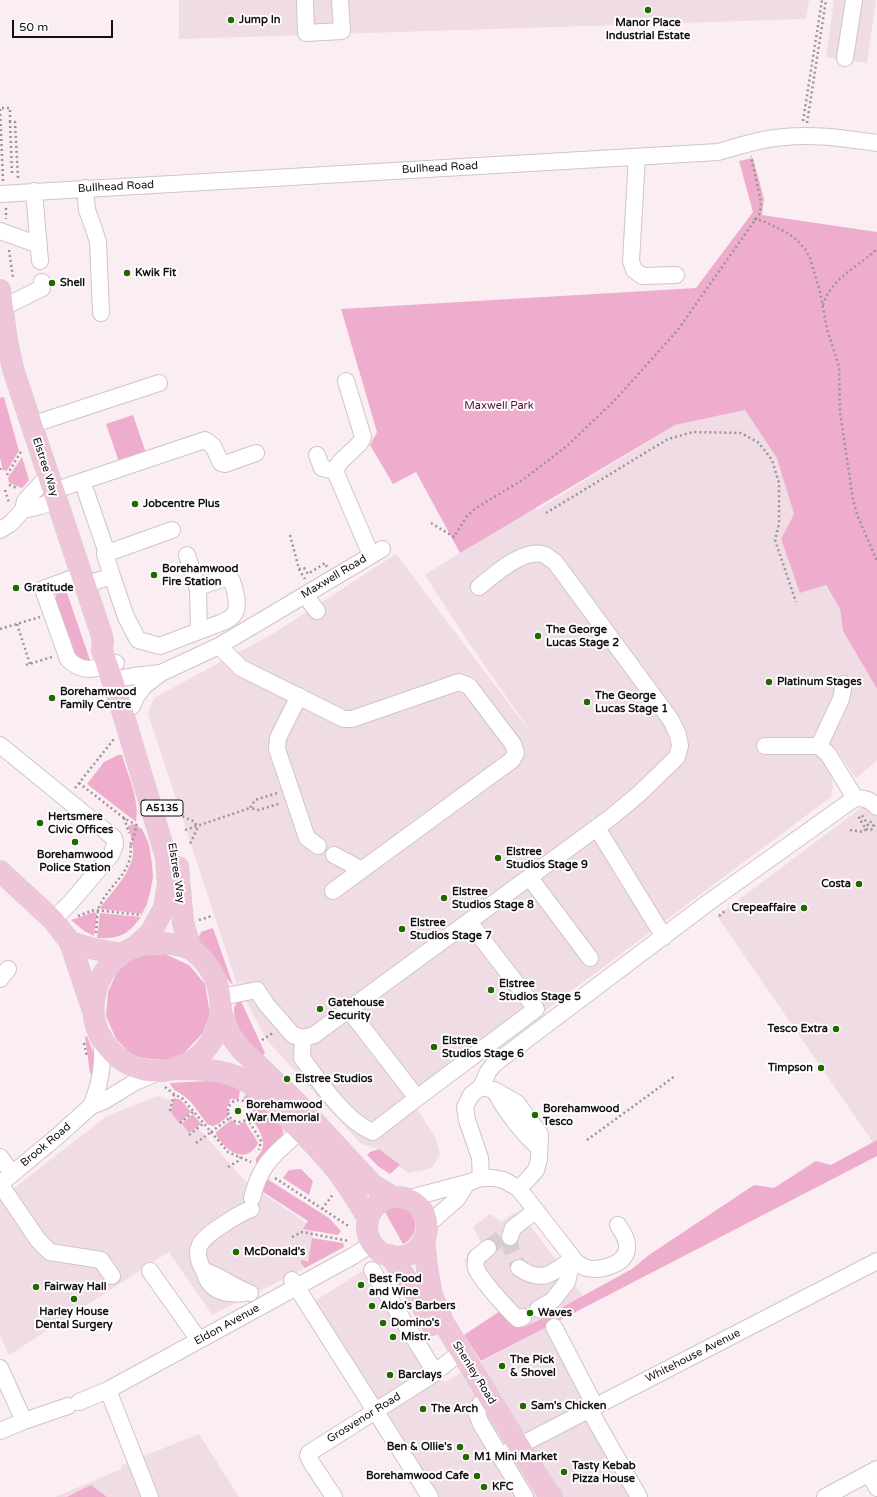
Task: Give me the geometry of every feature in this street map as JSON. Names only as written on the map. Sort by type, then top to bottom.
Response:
[{"type":"main road","name":"Elstree Way","points":[[6,300],[7,341],[13,369],[103,641],[102,650],[132,706],[176,855],[184,923],[191,949]]},
{"type":"main road","name":"Elstree Way","points":[[115,672],[166,857],[168,885],[164,908],[151,932],[129,950]]},
{"type":"main road","points":[[0,871],[53,920],[70,942],[93,1012],[95,1024],[102,1040],[110,1051],[133,1067],[166,1075],[210,1070],[228,1073],[257,1087],[337,1171],[359,1222],[367,1231],[372,1244],[377,1249],[390,1256],[400,1256],[410,1253],[418,1247],[425,1233],[423,1212],[413,1202],[400,1198],[373,1185],[296,1102],[241,1049],[228,1032],[216,981],[208,968],[191,949],[168,944],[151,943],[129,950],[109,965],[100,978],[94,995],[93,1012]]},
{"type":"main road","points":[[70,942],[94,949],[129,950]]},
{"type":"main road","points":[[166,1075],[188,1064],[200,1055],[210,1043],[218,1028],[221,1004]]},
{"type":"main road","points":[[359,1222],[378,1203],[386,1199],[400,1198]]},
{"type":"main road","name":"Shenley Road","points":[[425,1233],[427,1268],[432,1295],[456,1356],[480,1404],[552,1497]]},
{"type":"main road","name":"Shenley Road","points":[[390,1256],[412,1287],[514,1448],[535,1497]]},
{"type":"street","points":[[305,0],[306,33],[342,31],[340,0]]},
{"type":"street","points":[[845,58],[854,0]]},
{"type":"street","name":"Bullhead Road","points":[[2,194],[718,152],[775,138],[803,136],[837,137],[877,143]]},
{"type":"street","points":[[637,157],[631,261],[634,270],[642,276],[676,274]]},
{"type":"street","points":[[85,188],[87,210],[98,242],[101,313]]},
{"type":"street","points":[[4,232],[40,253],[34,191]]},
{"type":"street","points":[[6,300],[42,288],[42,282]]},
{"type":"street","points":[[317,455],[322,468],[336,471],[340,462],[360,443],[363,437],[346,381]]},
{"type":"street","points":[[31,425],[159,383]]},
{"type":"street","points":[[0,530],[10,524],[16,509],[25,501],[52,489],[205,440],[213,446],[221,463],[225,464],[256,453]]},
{"type":"street","name":"Maxwell Road","points":[[132,706],[136,697],[144,686],[161,673],[218,646],[294,595],[334,577],[376,552],[336,471]]},
{"type":"street","points":[[16,509],[41,506],[52,489]]},
{"type":"street","points":[[86,492],[107,553],[105,554],[126,616],[138,640],[160,646],[231,619],[237,610],[238,597],[232,581],[226,578],[197,586]]},
{"type":"street","points":[[107,553],[172,530]]},
{"type":"street","points":[[221,1004],[257,990],[266,1004],[293,1035],[303,1038],[314,1035],[597,828],[639,794],[677,757],[680,746],[678,735],[671,720],[555,562],[544,555],[534,554],[516,559],[479,586]]},
{"type":"street","points":[[187,555],[197,586],[199,631]]},
{"type":"street","points":[[65,652],[43,589],[82,580],[112,576]]},
{"type":"street","points":[[294,595],[317,611]]},
{"type":"street","points":[[218,646],[241,668],[344,719],[352,719],[458,682],[469,686],[513,744],[516,753],[512,760],[333,891]]},
{"type":"street","name":"Maxwell Road","points":[[65,652],[68,659],[75,666],[86,670],[161,673]]},
{"type":"street","points":[[818,746],[841,699],[844,684]]},
{"type":"street","points":[[299,696],[278,738],[277,749],[307,838],[318,846]]},
{"type":"street","points":[[0,745],[67,798],[114,838],[115,845],[111,855],[72,910],[53,920]]},
{"type":"street","points":[[765,746],[818,746],[828,754],[855,798]]},
{"type":"street","points":[[519,1190],[536,1170],[539,1159],[539,1148],[524,1134],[502,1104],[488,1089],[488,1072],[494,1064],[709,902],[855,798],[864,798],[871,801],[871,810]]},
{"type":"street","points":[[597,828],[664,937]]},
{"type":"street","points":[[334,855],[362,870]]},
{"type":"street","points":[[530,878],[590,958]]},
{"type":"street","points":[[303,1038],[302,1058],[338,1104],[364,1129],[373,1132],[536,1009],[469,922]]},
{"type":"street","points":[[349,1010],[417,1098]]},
{"type":"street","name":"Brook Road","points":[[91,1106],[98,1090],[103,1064],[102,1040]]},
{"type":"street","name":"Brook Road","points":[[0,1184],[91,1106],[104,1101],[135,1082],[166,1075]]},
{"type":"street","points":[[425,1233],[474,1181],[480,1158],[467,1120],[465,1107],[471,1095],[488,1089]]},
{"type":"street","points":[[250,1293],[227,1294],[210,1285],[197,1258],[198,1250],[203,1239],[242,1212],[252,1203],[257,1180],[268,1160],[300,1131]]},
{"type":"street","points":[[0,1156],[12,1173]]},
{"type":"street","points":[[400,1198],[474,1181],[504,1180],[519,1190],[576,1262],[586,1268],[601,1268],[616,1264],[622,1259],[628,1247],[626,1239],[618,1225]]},
{"type":"street","points":[[0,1184],[38,1240],[50,1252],[101,1260],[112,1276]]},
{"type":"street","points":[[510,1233],[535,1211]]},
{"type":"street","name":"Eldon Avenue","points":[[0,1431],[74,1404],[111,1397],[199,1340],[294,1283],[353,1256],[372,1244]]},
{"type":"street","points":[[488,1248],[476,1258],[476,1268],[490,1288],[511,1313],[518,1319],[523,1317]]},
{"type":"street","points":[[519,1268],[529,1275],[546,1276],[558,1270],[573,1258]]},
{"type":"street","points":[[538,1309],[553,1300],[567,1282],[573,1258]]},
{"type":"street","name":"Whitehouse Avenue","points":[[514,1448],[877,1261]]},
{"type":"street","points":[[372,1270],[435,1372]]},
{"type":"street","points":[[150,1271],[199,1340]]},
{"type":"street","points":[[294,1283],[430,1497]]},
{"type":"street","points":[[554,1327],[592,1408],[639,1497]]},
{"type":"street","name":"Grosvenor Road","points":[[334,1497],[311,1462],[308,1456],[309,1453],[376,1411],[435,1372],[456,1356]]},
{"type":"street","points":[[0,1368],[24,1421]]},
{"type":"street","points":[[111,1397],[150,1497]]},
{"type":"street","points":[[480,1404],[477,1414],[480,1424],[525,1497]]},
{"type":"street","points":[[825,1497],[873,1471],[877,1488]]},
{"type":"path","points":[[803,136],[822,0]]},
{"type":"path","points":[[803,136],[826,0]]},
{"type":"path","points":[[6,300],[0,108],[10,108],[12,173]]},
{"type":"path","points":[[10,122],[15,122],[18,178]]},
{"type":"path","points":[[431,523],[454,537],[467,516],[476,508],[524,478],[568,445],[615,400],[676,331],[760,213],[761,203],[748,144]]},
{"type":"path","points":[[754,220],[763,221],[786,232],[798,240],[810,258],[816,275],[827,329],[839,367],[840,412],[853,500],[858,517],[877,561]]},
{"type":"path","points":[[823,307],[825,298],[836,282],[877,249]]},
{"type":"path","points":[[546,513],[668,439],[694,432],[741,433],[759,443],[772,460],[779,483],[779,524],[775,540],[796,602]]},
{"type":"path","points":[[7,475],[22,450]]},
{"type":"path","points":[[9,485],[22,490]]},
{"type":"path","points":[[5,490],[16,509]]},
{"type":"path","points":[[290,535],[299,569],[304,578]]},
{"type":"path","points":[[299,569],[304,568],[308,574],[325,563],[334,577]]},
{"type":"path","points":[[0,630],[52,614]]},
{"type":"path","points":[[17,624],[30,664]]},
{"type":"path","points":[[26,665],[65,652]]},
{"type":"path","points":[[67,798],[118,734]]},
{"type":"path","points":[[79,783],[124,818],[142,828]]},
{"type":"path","points":[[250,808],[255,800],[292,793]]},
{"type":"path","points":[[186,830],[250,808],[259,810],[292,793]]},
{"type":"path","points":[[850,830],[863,832],[866,829],[871,830],[874,826],[871,823],[871,810]]},
{"type":"path","points":[[178,814],[195,822],[197,829],[189,846]]},
{"type":"path","points":[[866,829],[859,818],[862,815],[868,825],[871,823]]},
{"type":"path","points":[[95,940],[99,906],[128,866],[131,859],[131,845],[124,818]]},
{"type":"path","points":[[131,845],[138,819]]},
{"type":"path","points":[[72,910],[99,910],[145,916]]},
{"type":"path","points":[[193,922],[212,916]]},
{"type":"path","points":[[166,1075],[174,1094],[170,1111]]},
{"type":"path","points":[[587,1140],[674,1076]]},
{"type":"path","points":[[174,1094],[183,1099],[228,1152],[253,1163]]},
{"type":"path","points":[[240,1100],[246,1103],[250,1108],[247,1118],[237,1121],[230,1117],[228,1111],[234,1101],[240,1100]]},
{"type":"path","points":[[180,1123],[194,1111]]},
{"type":"path","points":[[196,1143],[230,1117]]},
{"type":"path","points":[[247,1118],[260,1141],[260,1148],[257,1153]]},
{"type":"path","points":[[189,1134],[204,1123]]},
{"type":"path","points":[[228,1167],[238,1161],[240,1157]]},
{"type":"path","points":[[249,1161],[253,1157]]},
{"type":"path","points":[[270,1176],[322,1209],[359,1222]]},
{"type":"path","points":[[322,1209],[334,1193]]},
{"type":"path","points":[[292,1237],[302,1232],[350,1241]]},
{"type":"shaded area","points":[[179,0],[809,0],[806,19],[179,39]]},
{"type":"shaded area","points":[[834,0],[876,0],[867,63],[826,57]]},
{"type":"shaded area","name":"Elstree Studios","points":[[745,410],[778,458],[794,514],[781,539],[801,593],[825,585],[840,609],[843,631],[877,690],[877,760],[856,779],[836,749],[828,754],[823,758],[832,777],[833,787],[831,797],[416,1107],[436,1139],[440,1154],[433,1167],[408,1173],[379,1149],[361,1144],[266,1039],[238,985],[248,976],[237,984],[148,714],[154,698],[274,633],[396,554],[537,741],[463,634],[425,575],[534,506],[537,510],[675,425]]},
{"type":"shaded area","name":"Tesco Extra","points":[[877,796],[877,1142],[874,1144],[717,916]]},
{"type":"shaded area","points":[[157,1096],[174,1101],[246,1182],[314,1228],[307,1267],[212,1315],[169,1252],[9,1355],[0,1336],[0,1199],[107,1116]]},
{"type":"shaded area","points":[[520,1212],[583,1296],[524,1327],[509,1323],[464,1260],[482,1244],[473,1227],[490,1214],[502,1222],[512,1214]]},
{"type":"shaded area","points":[[372,1265],[444,1382],[550,1325],[641,1497],[431,1497],[310,1304]]},
{"type":"shaded area","points":[[199,1434],[239,1497],[55,1497],[122,1469],[121,1465]]},
{"type":"green space","name":"Maxwell Park","points":[[753,158],[764,199],[762,215],[877,232],[877,689],[843,631],[840,609],[826,585],[800,593],[781,539],[794,514],[777,458],[745,410],[675,425],[460,553],[416,472],[393,484],[370,445],[377,432],[341,309],[696,288],[753,212],[739,161]]},
{"type":"green space","points":[[4,397],[19,451],[6,472],[6,470],[3,471],[0,458],[0,398]]},
{"type":"green space","points":[[133,415],[146,453],[119,462],[106,424]]},
{"type":"green space","points":[[22,457],[29,480],[22,488],[9,483],[8,478]]},
{"type":"green space","points":[[62,588],[66,590],[91,663],[86,664],[73,654],[55,600],[57,593]]},
{"type":"green space","points":[[118,755],[122,755],[133,788],[137,814],[136,822],[87,784],[104,762]]},
{"type":"green space","points":[[133,824],[142,829],[149,845],[153,877],[147,904],[142,914],[101,909],[101,906],[121,881],[132,860],[132,840],[128,826]]},
{"type":"green space","points":[[94,912],[97,914],[94,936],[84,931],[71,920]]},
{"type":"green space","points":[[100,913],[141,917],[132,928],[122,935],[111,938],[97,938]]},
{"type":"green space","points":[[213,928],[233,985],[219,964],[198,939],[201,932]]},
{"type":"green space","points":[[165,954],[189,965],[205,984],[210,1014],[203,1033],[184,1053],[167,1060],[133,1056],[116,1039],[106,1016],[108,992],[118,970],[137,956]]},
{"type":"green space","points":[[240,999],[265,1053],[262,1057],[243,1035],[236,1022],[234,1007]]},
{"type":"green space","points":[[87,1036],[95,1057],[95,1075],[90,1073],[85,1037]]},
{"type":"green space","points":[[208,1081],[220,1082],[240,1089],[239,1098],[233,1100],[232,1098],[229,1101],[230,1102],[227,1107],[228,1116],[213,1126],[207,1124],[192,1104],[185,1097],[174,1090],[170,1083]]},
{"type":"green space","points":[[249,1092],[281,1123],[283,1131],[282,1139],[258,1164],[256,1162],[256,1158],[263,1148],[263,1143],[260,1133],[252,1118],[253,1110],[248,1101],[243,1098]]},
{"type":"green space","points":[[174,1098],[181,1100],[191,1112],[179,1123],[171,1112]]},
{"type":"green space","points":[[193,1114],[201,1124],[189,1133],[182,1124]]},
{"type":"green space","points":[[231,1120],[236,1123],[236,1125],[240,1125],[240,1123],[245,1122],[256,1139],[258,1143],[250,1152],[241,1155],[231,1151],[217,1137],[216,1132]]},
{"type":"green space","points":[[877,1140],[877,1156],[481,1361],[464,1335],[500,1311],[509,1323],[524,1327],[537,1321],[632,1269],[649,1255],[754,1185],[774,1188],[816,1161],[831,1165]]},
{"type":"green space","points":[[379,1149],[400,1165],[390,1174],[379,1167],[367,1155],[370,1152]]},
{"type":"green space","points":[[301,1169],[313,1181],[309,1195],[283,1178],[289,1170]]},
{"type":"green space","points":[[267,1179],[329,1218],[341,1231],[338,1235],[303,1229],[308,1221],[263,1192]]},
{"type":"green space","points":[[392,1207],[407,1210],[415,1221],[416,1227],[414,1233],[410,1239],[403,1244],[385,1212]]},
{"type":"green space","points":[[312,1238],[343,1243],[344,1247],[305,1268],[301,1263],[301,1260],[308,1262]]},
{"type":"green space","points":[[91,1485],[107,1497],[67,1497]]},
{"type":"tunnel","points":[[488,1248],[507,1233]]},
{"type":"tunnel","points":[[510,1237],[511,1249],[519,1268]]},
{"type":"place","name":"Manor Place Industrial Estate","points":[[648,10]]},
{"type":"place","name":"Jump In","points":[[231,20]]},
{"type":"place","name":"Kwik Fit","points":[[127,273]]},
{"type":"place","name":"Shell","points":[[52,283]]},
{"type":"place","name":"Jobcentre Plus","points":[[135,504]]},
{"type":"place","name":"Borehamwood Fire Station","points":[[154,575]]},
{"type":"place","name":"Gratitude","points":[[16,588]]},
{"type":"place","name":"The George Lucas Stage 2","points":[[538,636]]},
{"type":"place","name":"Platinum Stages","points":[[769,682]]},
{"type":"place","name":"Borehamwood Family Centre","points":[[52,698]]},
{"type":"place","name":"The George Lucas Stage 1","points":[[587,702]]},
{"type":"place","name":"Hertsmere Civic Offices","points":[[40,823]]},
{"type":"place","name":"Borehamwood Police Station","points":[[75,842]]},
{"type":"place","name":"Elstree Studios Stage 9","points":[[498,858]]},
{"type":"place","name":"Costa","points":[[859,884]]},
{"type":"place","name":"Elstree Studios Stage 8","points":[[444,898]]},
{"type":"place","name":"Crepeaffaire","points":[[804,908]]},
{"type":"place","name":"Elstree Studios Stage 7","points":[[402,929]]},
{"type":"place","name":"Elstree Studios Stage 5","points":[[491,990]]},
{"type":"place","name":"Gatehouse Security","points":[[320,1009]]},
{"type":"place","name":"Tesco Extra","points":[[836,1029]]},
{"type":"place","name":"Elstree Studios Stage 6","points":[[434,1047]]},
{"type":"place","name":"Timpson","points":[[821,1068]]},
{"type":"place","name":"Elstree Studios","points":[[287,1079]]},
{"type":"place","name":"Borehamwood War Memorial","points":[[238,1111]]},
{"type":"place","name":"Borehamwood Tesco","points":[[535,1115]]},
{"type":"place","name":"McDonald's","points":[[236,1252]]},
{"type":"place","name":"Best Food and Wine","points":[[361,1285]]},
{"type":"place","name":"Fairway Hall","points":[[36,1287]]},
{"type":"place","name":"Harley House Dental Surgery","points":[[74,1299]]},
{"type":"place","name":"Aldo's Barbers","points":[[372,1306]]},
{"type":"place","name":"Waves","points":[[530,1313]]},
{"type":"place","name":"Domino's","points":[[383,1323]]},
{"type":"place","name":"Mistr.","points":[[393,1337]]},
{"type":"place","name":"The Pick & Shovel","points":[[502,1366]]},
{"type":"place","name":"Barclays","points":[[390,1375]]},
{"type":"place","name":"Sam's Chicken","points":[[523,1406]]},
{"type":"place","name":"The Arch","points":[[423,1409]]},
{"type":"place","name":"Ben & Ollie's","points":[[460,1447]]},
{"type":"place","name":"M1 Mini Market","points":[[466,1457]]},
{"type":"place","name":"Tasty Kebab Pizza House","points":[[564,1472]]},
{"type":"place","name":"Borehamwood Cafe","points":[[477,1476]]},
{"type":"place","name":"KFC","points":[[484,1487]]}]
